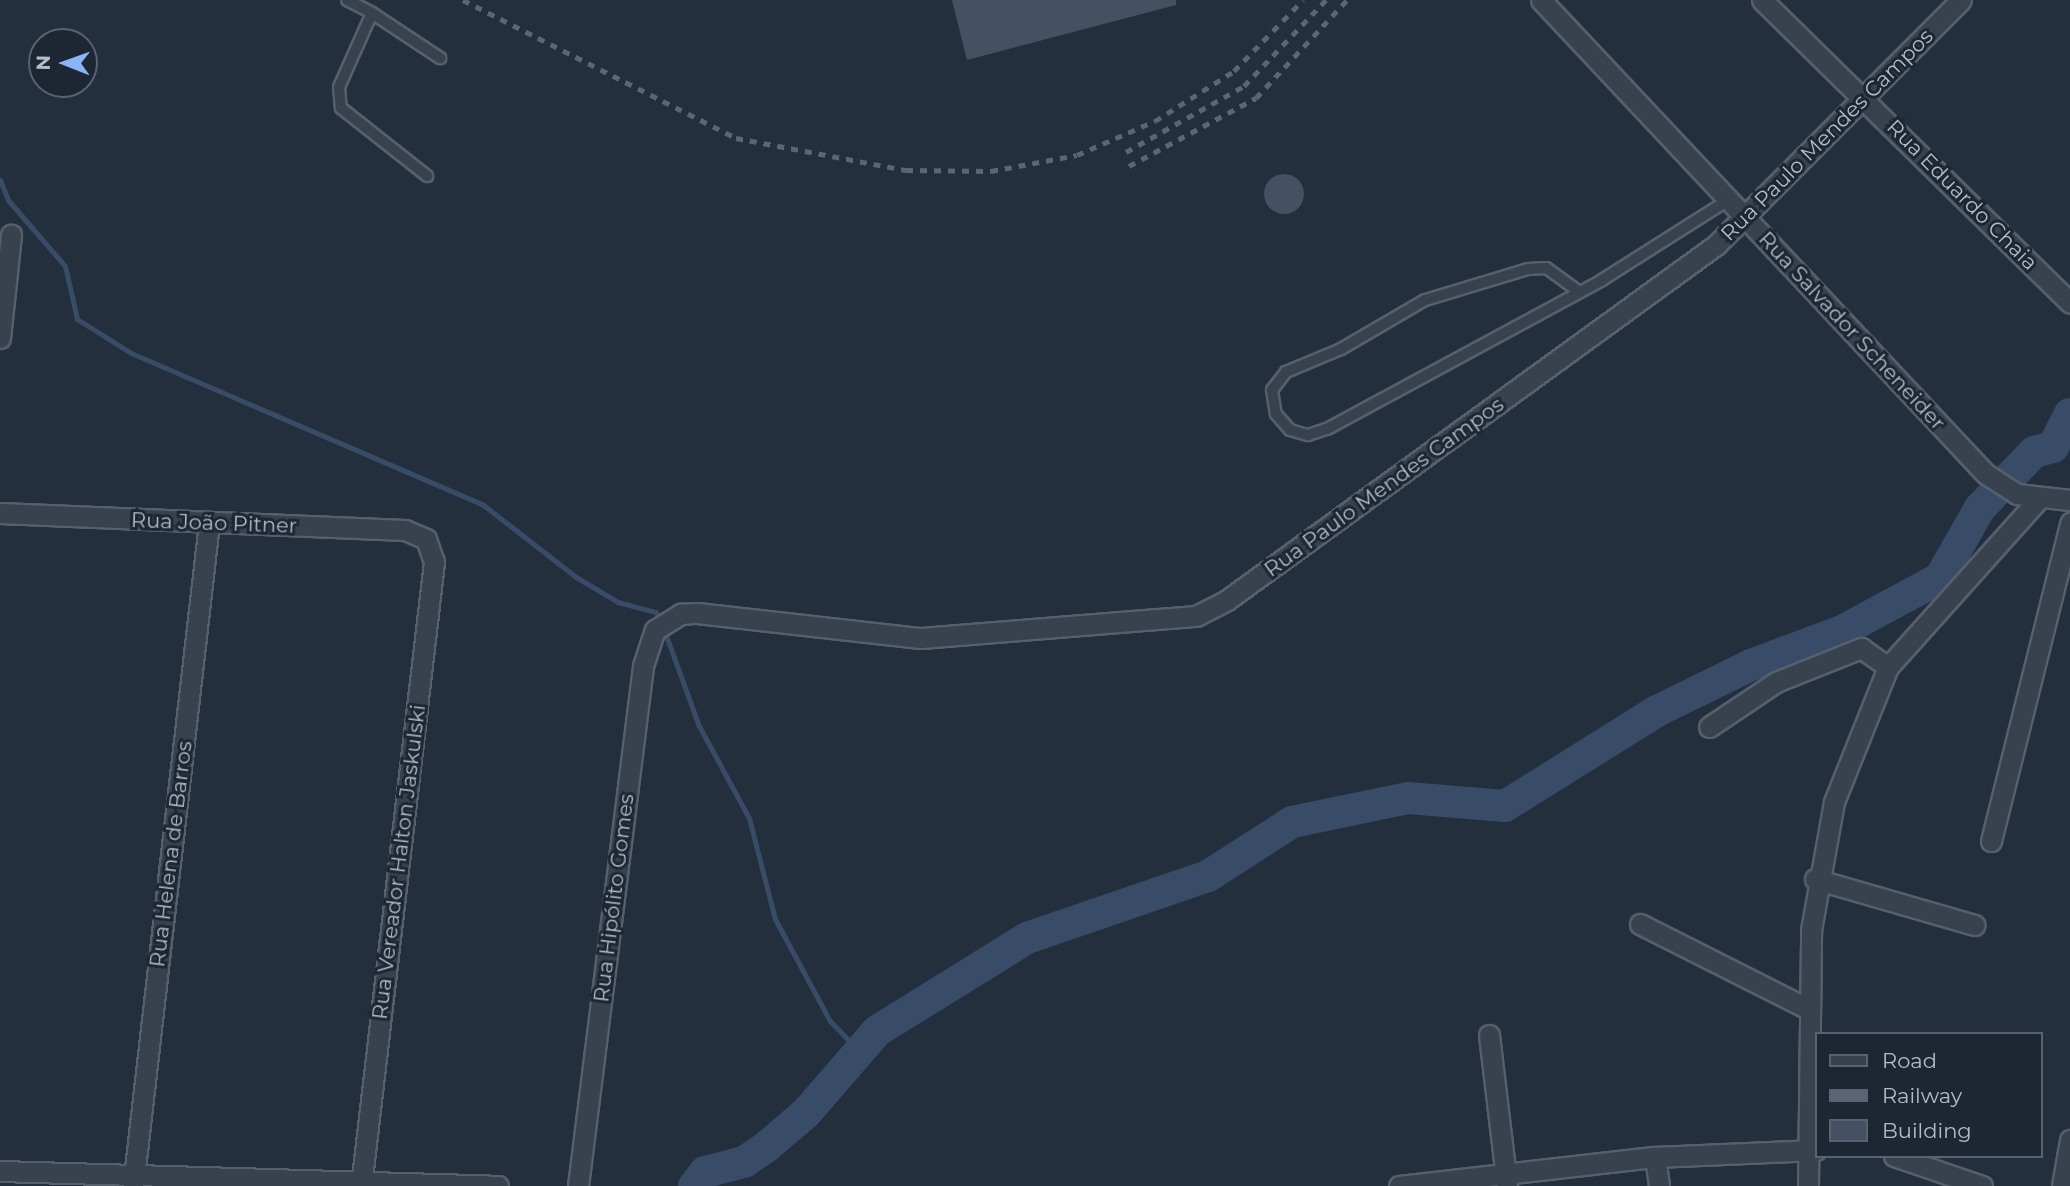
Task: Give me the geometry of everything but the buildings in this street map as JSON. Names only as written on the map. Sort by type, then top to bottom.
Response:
[{"type":"street","name":"Rua Salvador Scheneider","points":[[1541,0],[1986,474],[2017,494],[2039,499],[2070,500]]},
{"type":"street","name":"Rua Eduardo Chaia","points":[[1762,0],[2070,303]]},
{"type":"street","name":"Rua Paulo Mendes Campos","points":[[662,624],[697,613],[921,638],[1196,616],[1256,580],[1745,218],[1867,101],[1961,0]]},
{"type":"street","points":[[0,338],[10,235]]},
{"type":"street","points":[[1808,1186],[1814,1150],[1808,1009],[1815,879],[1834,802],[1888,667],[2039,499]]},
{"type":"street","name":"Rua João Pitner","points":[[0,513],[405,530],[426,540]]},
{"type":"street","name":"Rua Helena de Barros","points":[[133,1181],[209,523]]},
{"type":"street","points":[[1992,841],[2070,523]]},
{"type":"street","name":"Rua Vereador Halton Jaskulski","points":[[361,1184],[434,562],[426,540]]},
{"type":"street","name":"Rua Hipólito Gomes","points":[[578,1186],[643,666],[662,624]]},
{"type":"street","points":[[1709,727],[1776,682],[1861,648],[1888,667]]},
{"type":"street","points":[[1815,879],[1973,925]]},
{"type":"street","points":[[1640,924],[1808,1009]]},
{"type":"street","points":[[1489,1035],[1506,1180]]},
{"type":"street","points":[[2062,1186],[2070,1140]]},
{"type":"street","points":[[1399,1186],[1506,1180],[1655,1157],[1814,1150]]},
{"type":"street","points":[[1655,1157],[1660,1186]]},
{"type":"street","points":[[1900,1158],[1982,1186]]},
{"type":"street","points":[[0,1171],[133,1181],[498,1186]]},
{"type":"lane","points":[[347,0],[372,13],[440,58]]},
{"type":"lane","points":[[372,13],[339,87],[341,108],[427,176]]},
{"type":"lane","points":[[1578,291],[1546,268],[1528,269],[1425,300],[1286,372],[1272,390],[1276,414],[1290,430],[1308,435],[1327,429],[1578,291],[1728,200]]},
{"type":"waterway","points":[[0,180],[8,200],[65,266],[77,319],[131,353],[482,504],[576,577],[618,602],[656,612],[660,621]]},
{"type":"waterway","points":[[694,1186],[705,1172],[744,1162],[766,1147],[806,1113],[877,1031],[1027,938],[1208,876],[1292,822],[1408,798],[1505,806],[1657,711],[1751,665],[1842,631],[1940,578],[1980,508],[2034,452],[2053,447],[2070,414]]},
{"type":"waterway","points":[[664,630],[699,726],[749,818],[775,919],[830,1021],[857,1049]]},
{"type":"railway","points":[[463,0],[736,138],[906,170],[991,171],[1077,155],[1155,121],[1234,71],[1303,0]]},
{"type":"railway","points":[[1126,152],[1244,86],[1326,0]]},
{"type":"railway","points":[[1129,166],[1256,98],[1347,0]]}]
